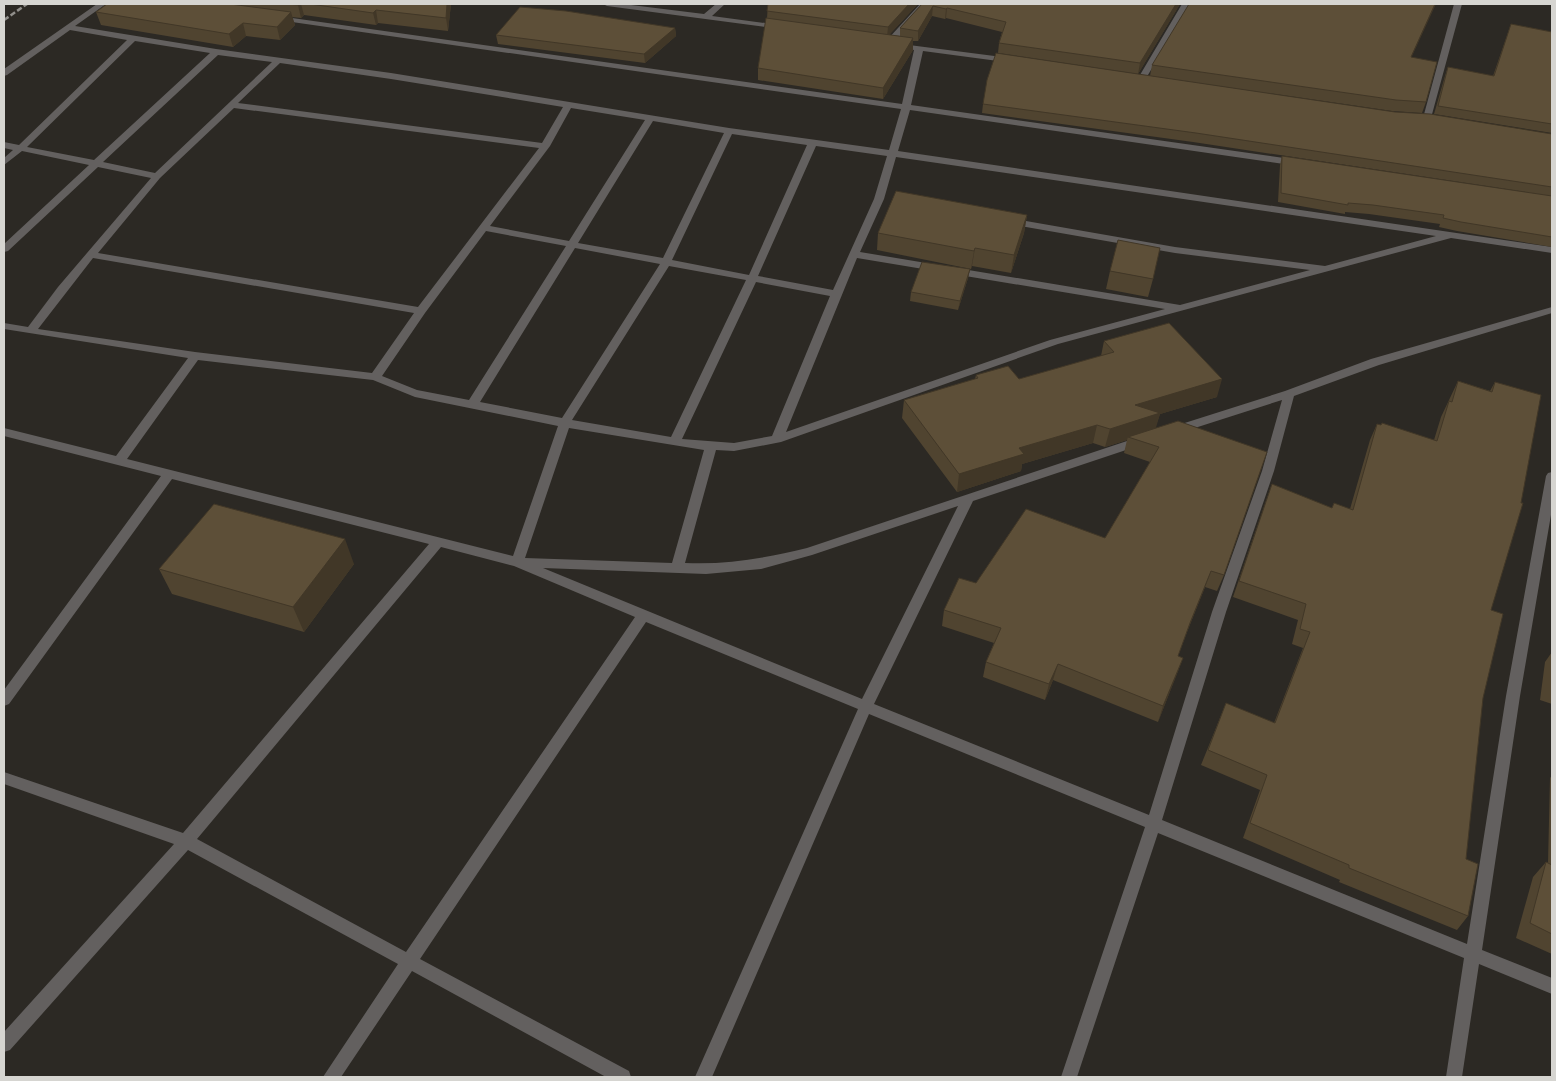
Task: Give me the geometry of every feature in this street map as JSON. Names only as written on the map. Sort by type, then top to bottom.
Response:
[{"type":"street","points":[[4,73],[102,4]]},
{"type":"street","points":[[607,4],[793,29]]},
{"type":"street","points":[[706,17],[721,4]]},
{"type":"street","points":[[890,42],[924,4]]},
{"type":"street","points":[[1141,80],[1186,4]]},
{"type":"street","points":[[1437,119],[1423,118],[1458,4]]},
{"type":"street","points":[[264,16],[1311,165]]},
{"type":"street","points":[[70,28],[216,52],[391,76],[729,131],[1454,234],[1552,250]]},
{"type":"street","points":[[4,162],[21,148],[134,38]]},
{"type":"street","points":[[880,41],[1016,62]]},
{"type":"street","points":[[778,439],[853,254],[883,199],[919,48]]},
{"type":"street","points":[[4,249],[216,52]]},
{"type":"street","points":[[31,331],[62,289],[93,255],[115,225],[157,176],[278,60]]},
{"type":"street","points":[[1131,79],[1151,81]]},
{"type":"street","points":[[230,104],[545,146]]},
{"type":"street","points":[[375,377],[545,146],[568,105]]},
{"type":"street","points":[[472,405],[651,117]]},
{"type":"street","points":[[517,562],[565,423],[666,262],[729,131]]},
{"type":"street","points":[[675,440],[753,277],[814,142]]},
{"type":"street","points":[[4,144],[157,176]]},
{"type":"street","points":[[1003,220],[1175,250],[1328,269]]},
{"type":"street","points":[[484,228],[836,294]]},
{"type":"street","points":[[4,326],[194,356],[375,377],[415,393],[472,405],[565,423],[711,446],[734,447],[778,439],[1054,342],[1454,234]]},
{"type":"street","points":[[853,254],[1182,308]]},
{"type":"street","points":[[93,255],[421,312]]},
{"type":"street","points":[[1167,432],[1289,394],[1375,362],[1552,310]]},
{"type":"street","points":[[120,460],[194,356]]},
{"type":"street","points":[[1068,1077],[1154,823],[1219,612],[1268,471],[1289,394]]},
{"type":"street","points":[[4,432],[517,562],[866,706],[1473,952],[1552,986]]},
{"type":"street","points":[[517,562],[706,569],[760,564],[808,552],[1149,438]]},
{"type":"street","points":[[677,568],[711,446]]},
{"type":"street","points":[[4,700],[170,473]]},
{"type":"street","points":[[1454,1077],[1513,696],[1552,476]]},
{"type":"street","points":[[702,1077],[866,706],[970,497]]},
{"type":"street","points":[[4,1044],[186,841],[439,541]]},
{"type":"street","points":[[332,1077],[643,615]]},
{"type":"street","points":[[4,778],[186,841],[623,1077]]},
{"type":"building","points":[[107,4],[230,4],[291,12],[277,27],[243,23],[229,34],[96,12]]},
{"type":"building","points":[[310,4],[447,4],[446,18],[376,10],[373,13]]},
{"type":"building","points":[[768,4],[909,4],[888,27],[767,11]]},
{"type":"building","points":[[922,4],[1176,4],[1140,63],[999,43],[1006,22],[947,8],[933,6],[918,31],[900,28]]},
{"type":"building","points":[[1189,4],[1435,4],[1411,57],[1437,62],[1426,102],[1396,100],[1152,65]]},
{"type":"building","points":[[520,7],[566,11],[675,28],[644,54],[496,35]]},
{"type":"building","points":[[766,18],[913,38],[883,88],[758,68]]},
{"type":"building","points":[[1511,24],[1552,32],[1552,124],[1438,106],[1448,67],[1494,76]]},
{"type":"building","points":[[996,53],[1395,112],[1430,114],[1552,134],[1552,187],[1196,133],[983,104],[987,80]]},
{"type":"building","points":[[1282,156],[1552,196],[1552,237],[1461,222],[1443,218],[1444,215],[1373,205],[1348,203],[1348,205],[1281,193]]},
{"type":"building","points":[[896,191],[1027,215],[1014,255],[975,248],[974,251],[878,233]]},
{"type":"building","points":[[1118,240],[1160,248],[1153,279],[1110,271]]},
{"type":"building","points":[[922,262],[970,269],[960,301],[911,292]]},
{"type":"building","points":[[1169,323],[1222,379],[1135,405],[1160,413],[1110,429],[1097,425],[1019,448],[1024,454],[959,474],[904,400],[978,378],[976,375],[1008,366],[1019,379],[1114,352],[1104,341]]},
{"type":"building","points":[[1458,381],[1492,392],[1495,382],[1541,395],[1521,503],[1523,503],[1491,610],[1503,614],[1483,698],[1466,859],[1478,864],[1468,916],[1349,868],[1349,865],[1250,823],[1267,775],[1208,750],[1226,703],[1275,723],[1310,632],[1300,629],[1306,604],[1239,581],[1272,484],[1332,508],[1334,503],[1353,510],[1377,424],[1381,425],[1382,423],[1437,441],[1449,401],[1452,402]]},
{"type":"building","points":[[1178,421],[1267,452],[1224,575],[1211,571],[1178,656],[1183,658],[1163,706],[1058,664],[1049,684],[986,662],[1001,628],[944,610],[959,578],[976,583],[1026,509],[1105,538],[1159,447],[1128,437]]},
{"type":"building","points":[[214,504],[345,539],[293,607],[159,569]]},
{"type":"building","points":[[1546,862],[1552,865],[1552,934],[1530,923]]},
{"type":"railway","points":[[4,20],[27,4]]}]
